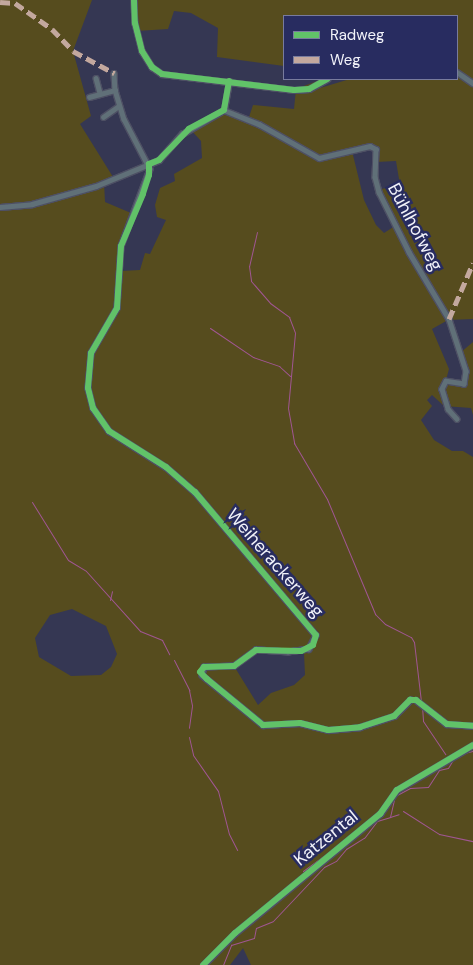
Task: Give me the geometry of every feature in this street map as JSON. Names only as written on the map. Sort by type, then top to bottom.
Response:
[{"type":"street","points":[[134,0],[137,33],[152,67],[169,76],[301,90],[318,86],[326,80]]},
{"type":"street","points":[[114,73],[115,90],[119,106],[149,164]]},
{"type":"street","points":[[458,73],[473,83]]},
{"type":"street","points":[[96,78],[100,93]]},
{"type":"street","points":[[0,206],[32,204],[96,186],[159,160],[189,129],[224,110],[229,81]]},
{"type":"street","points":[[89,97],[115,90]]},
{"type":"street","points":[[103,117],[119,106]]},
{"type":"street","name":"Bühlhofweg","points":[[224,110],[259,124],[319,158],[332,158],[370,146],[376,149],[375,177],[380,192],[409,252],[449,319],[466,372],[464,384],[446,381],[442,389],[448,409],[457,419]]},
{"type":"street","name":"Weiherackerweg","points":[[149,164],[150,176],[121,246],[117,308],[91,353],[88,388],[93,408],[109,431],[166,467],[195,492],[316,635],[309,649],[288,652],[256,650],[234,666],[204,667],[202,675],[263,725],[291,722],[328,730],[347,729],[394,716],[410,700],[422,703],[447,724],[473,726]]},
{"type":"street","name":"Katzental","points":[[203,965],[235,934],[380,814],[396,790],[473,744]]},
{"type":"shaded area","points":[[0,0],[92,0],[73,51],[91,116],[80,124],[113,177],[104,182],[105,202],[131,213],[123,237],[121,271],[140,270],[145,253],[150,254],[166,220],[157,217],[155,205],[160,188],[175,181],[174,174],[202,158],[201,141],[191,130],[225,113],[249,117],[253,105],[294,109],[296,89],[319,80],[326,80],[320,88],[347,80],[458,80],[458,15],[283,15],[283,66],[217,57],[218,28],[191,13],[174,11],[168,29],[137,31],[134,0],[473,0],[473,319],[448,320],[432,329],[449,369],[446,380],[462,384],[466,378],[460,353],[473,342],[473,415],[471,408],[444,406],[432,395],[427,400],[432,406],[421,420],[434,440],[452,451],[463,451],[473,457],[473,965],[251,965],[243,948],[230,965],[0,965]],"holes":[[[374,146],[376,162],[396,161],[400,185],[377,190],[395,226],[384,233],[376,225],[364,200],[352,151]],[[72,609],[106,626],[117,654],[111,667],[101,675],[71,676],[39,657],[35,638],[50,615]],[[256,650],[304,653],[305,675],[294,685],[271,693],[258,705],[234,666]]]},
{"type":"waterway","points":[[257,232],[249,266],[251,281],[270,303],[289,317],[295,333],[288,408],[294,443],[327,499],[375,614],[385,624],[411,637],[414,642],[421,702]]},
{"type":"waterway","points":[[210,328],[253,357],[279,366],[290,376]]},
{"type":"waterway","points":[[32,502],[68,560],[86,571],[140,631],[162,640],[169,654]]},
{"type":"waterway","points":[[110,600],[112,591]]},
{"type":"waterway","points":[[174,660],[189,690],[192,706],[189,728]]},
{"type":"waterway","points":[[422,706],[423,721],[445,754]]},
{"type":"waterway","points":[[189,737],[193,755],[218,791],[229,834],[237,850]]},
{"type":"waterway","points":[[464,753],[473,751]]},
{"type":"waterway","points":[[223,965],[231,945],[254,938],[256,928],[273,921],[324,867],[336,861],[346,849],[365,837],[377,821],[390,817],[395,796],[410,788],[428,787],[439,770],[448,768],[454,758]]},
{"type":"waterway","points":[[403,811],[439,834],[473,841]]},
{"type":"waterway","points":[[390,817],[399,814]]},
{"type":"waterway","points":[[303,871],[347,839]]},
{"type":"waterway","points":[[473,851],[473,866]]},
{"type":"marked path","points":[[0,2],[15,3],[52,29],[73,51],[114,73]]},
{"type":"marked path","points":[[449,319],[473,263]]},
{"type":"cycle path","points":[[134,0],[135,23],[142,51],[152,67],[162,74],[294,90],[309,89],[325,80]]},
{"type":"cycle path","points":[[229,81],[224,110],[189,129],[159,160],[149,164],[149,175],[143,194],[121,246],[117,308],[91,353],[88,388],[93,408],[109,431],[166,467],[195,492],[316,635],[313,645],[301,651],[256,650],[234,666],[204,667],[200,672],[207,679],[263,725],[300,723],[328,730],[360,727],[394,716],[410,700],[416,700],[447,724],[473,726]]},
{"type":"cycle path","points":[[203,965],[235,933],[380,814],[397,790],[473,745]]}]
